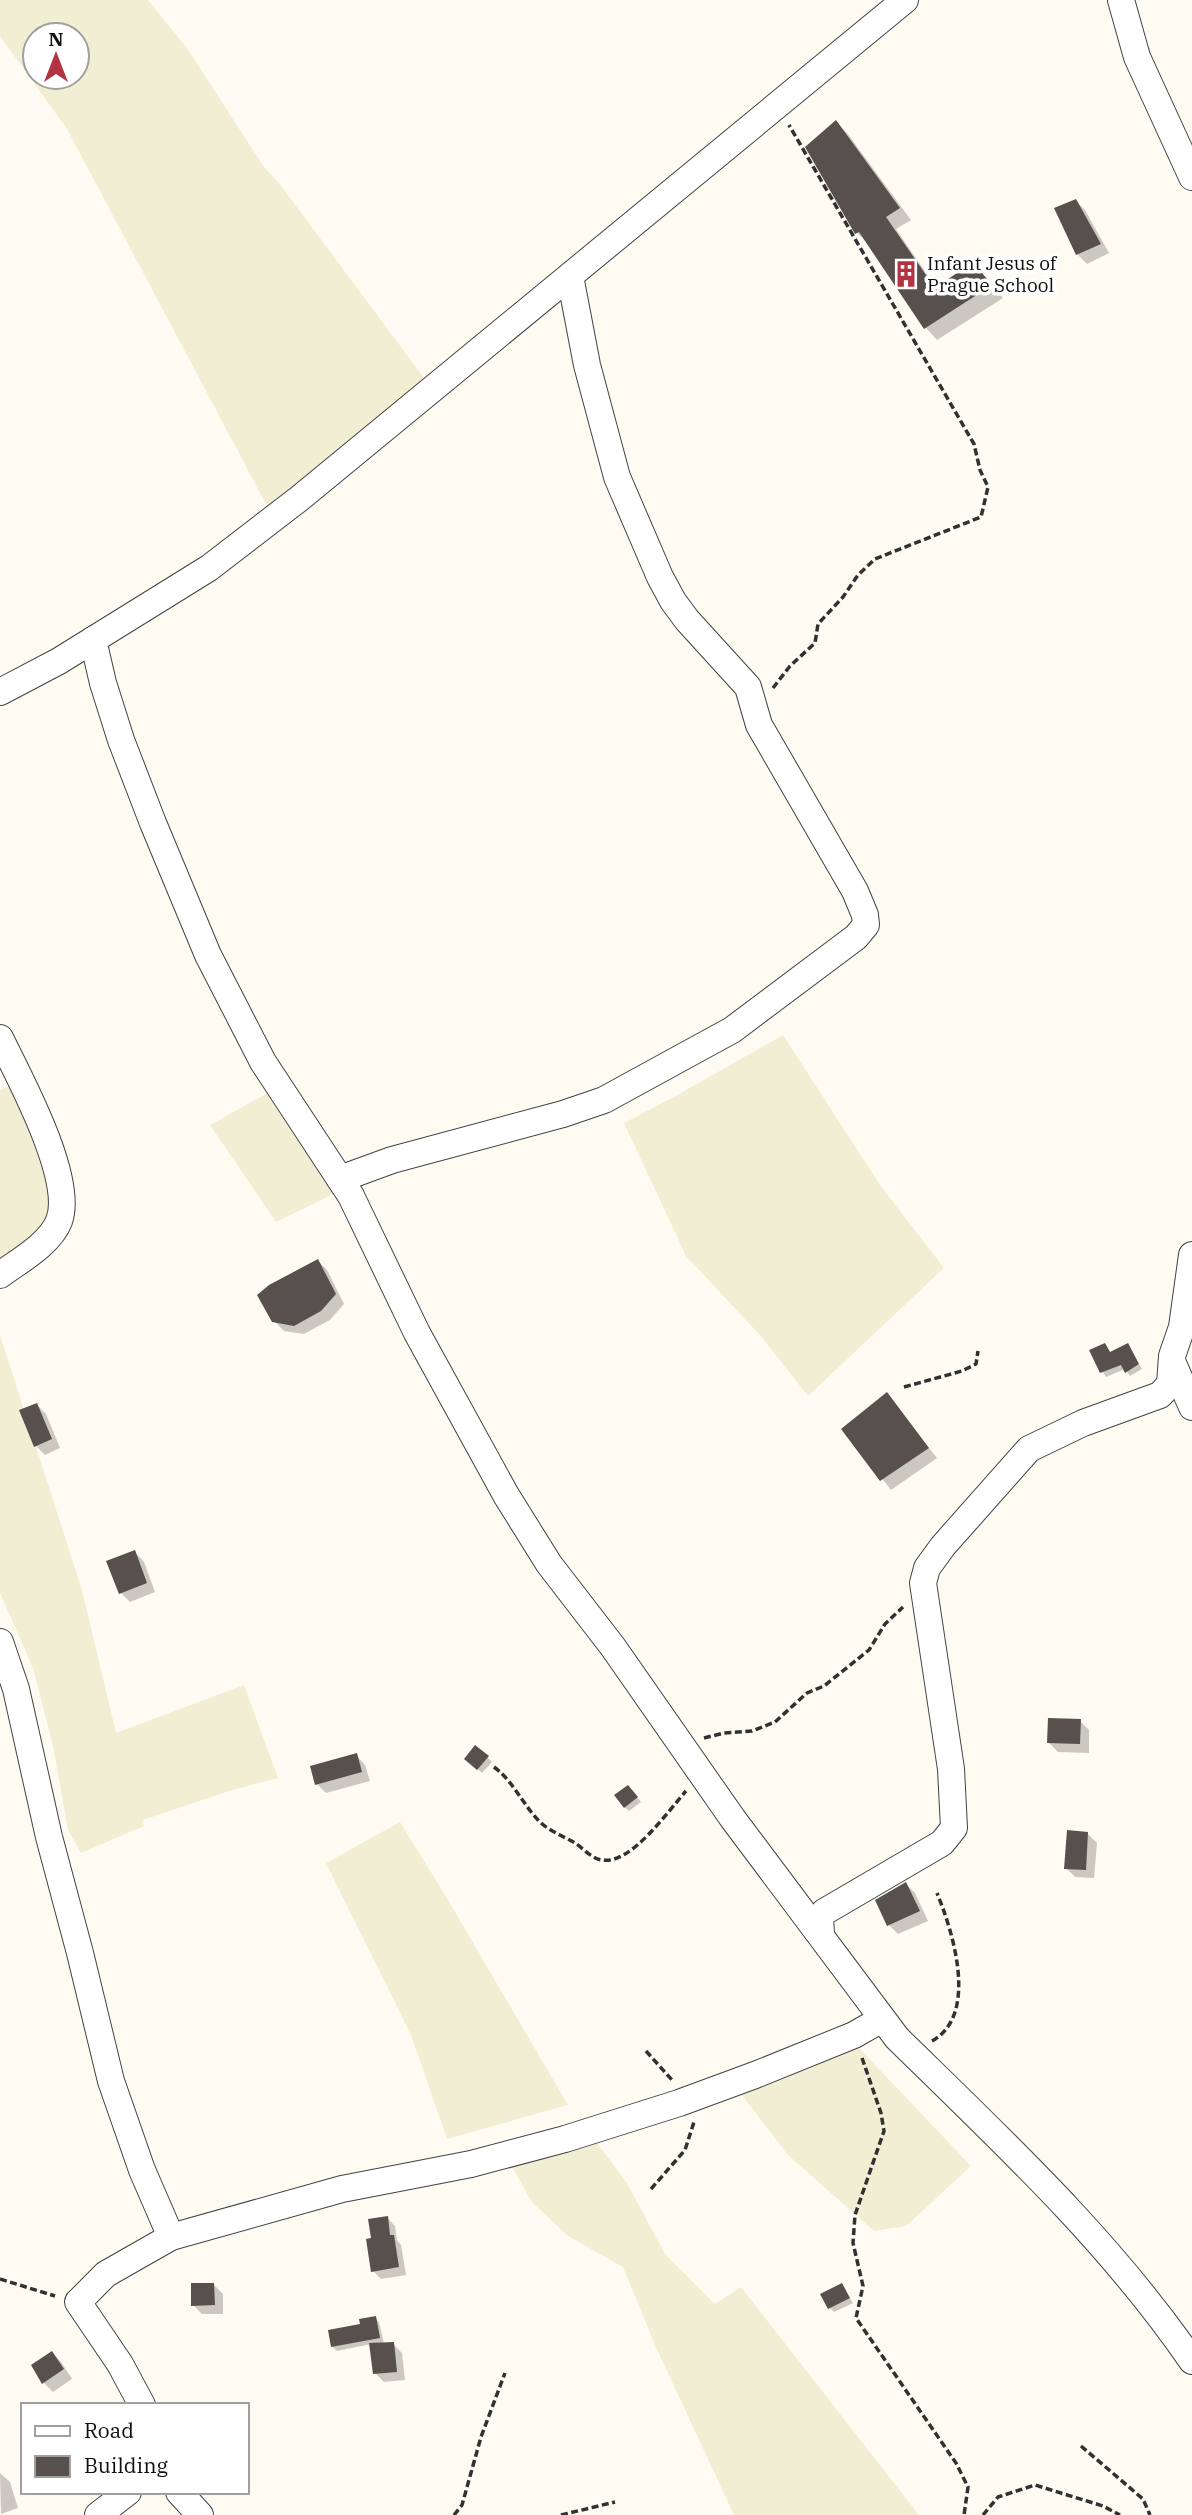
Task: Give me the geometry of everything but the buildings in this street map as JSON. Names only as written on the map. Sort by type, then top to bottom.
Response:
[{"type":"street","points":[[0,692],[59,661],[209,568],[300,498],[905,0]]},
{"type":"street","points":[[1121,0],[1137,57],[1192,177]]},
{"type":"street","points":[[340,1179],[392,1160],[563,1114],[604,1100],[732,1030],[862,932],[866,920],[855,891],[764,735],[748,687],[705,642],[673,601],[626,502],[587,365],[570,276]]},
{"type":"street","points":[[93,640],[121,740],[152,823],[208,955],[263,1062],[351,1196],[417,1332],[506,1495],[549,1564],[613,1647],[733,1819],[882,2019],[912,2053],[1022,2161],[1104,2249],[1133,2282],[1192,2361]]},
{"type":"street","points":[[0,1038],[36,1112],[55,1165],[61,1205],[59,1222],[47,1238],[0,1275]]},
{"type":"street","points":[[821,1934],[820,1917],[824,1912],[942,1843],[954,1828],[951,1769],[924,1587],[927,1568],[943,1546],[1029,1449],[1083,1423],[1160,1395],[1170,1384],[1169,1356],[1182,1327],[1192,1255]]},
{"type":"street","points":[[1169,1356],[1192,1407]]},
{"type":"street","points":[[0,1642],[22,1713],[49,1837],[111,2081],[142,2170],[171,2237]]},
{"type":"street","points":[[141,2403],[120,2364],[78,2302],[106,2274],[171,2237],[342,2189],[471,2164],[565,2139],[690,2099],[854,2035],[882,2019]]},
{"type":"street","points":[[97,2515],[125,2494]]},
{"type":"street","points":[[181,2494],[200,2515]]},
{"type":"path","points":[[754,706],[771,692],[790,666],[815,643],[818,624],[844,597],[858,575],[875,559],[981,517],[988,488],[980,470],[974,444],[777,106]]},
{"type":"path","points":[[904,1387],[962,1371],[976,1364],[978,1351]]},
{"type":"path","points":[[684,1748],[706,1737],[752,1731],[775,1722],[807,1692],[824,1686],[869,1650],[885,1624],[924,1587]]},
{"type":"path","points":[[494,1767],[509,1778],[518,1797],[541,1824],[598,1860],[612,1861],[627,1854],[639,1843],[702,1774]]},
{"type":"path","points":[[912,2053],[942,2036],[959,2003],[951,1927],[937,1893]]},
{"type":"path","points":[[854,2035],[881,2113],[884,2132],[855,2215],[853,2243],[863,2286],[856,2318],[956,2463],[968,2487],[967,2514]]},
{"type":"path","points":[[0,2279],[78,2302]]},
{"type":"path","points":[[454,2515],[461,2505],[481,2437],[506,2373]]},
{"type":"path","points":[[1081,2446],[1143,2499],[1150,2515]]},
{"type":"path","points":[[983,2515],[998,2497],[1035,2485],[1103,2506],[1120,2515]]},
{"type":"path","points":[[561,2515],[615,2502]]},
{"type":"shaded area","points":[[0,0],[148,0],[187,48],[264,167],[279,183],[424,378],[355,439],[267,506],[67,129],[40,91],[91,91],[91,21],[21,21],[21,65],[0,36]]},
{"type":"shaded area","points":[[783,1035],[880,1185],[944,1268],[808,1396],[759,1334],[686,1256],[624,1123]]},
{"type":"shaded area","points":[[21,1081],[61,1213],[0,1275],[0,1090]]},
{"type":"shaded area","points":[[275,1089],[342,1190],[276,1222],[210,1125]]},
{"type":"shaded area","points":[[0,1335],[82,1590],[116,1733],[244,1685],[278,1778],[229,1791],[143,1820],[144,1826],[81,1853],[68,1830],[53,1746],[33,1668],[0,1593]]},
{"type":"shaded area","points":[[400,1822],[568,2105],[447,2139],[411,2035],[326,1863]]},
{"type":"shaded area","points":[[854,2035],[859,2048],[971,2166],[906,2226],[874,2231],[788,2155],[741,2094]]},
{"type":"shaded area","points":[[594,2139],[627,2183],[665,2254],[715,2304],[741,2287],[919,2515],[734,2515],[655,2345],[623,2267],[568,2236],[532,2202],[508,2160]]},
{"type":"place","name":"Infant Jesus of Prague School","points":[[906,274]]}]
